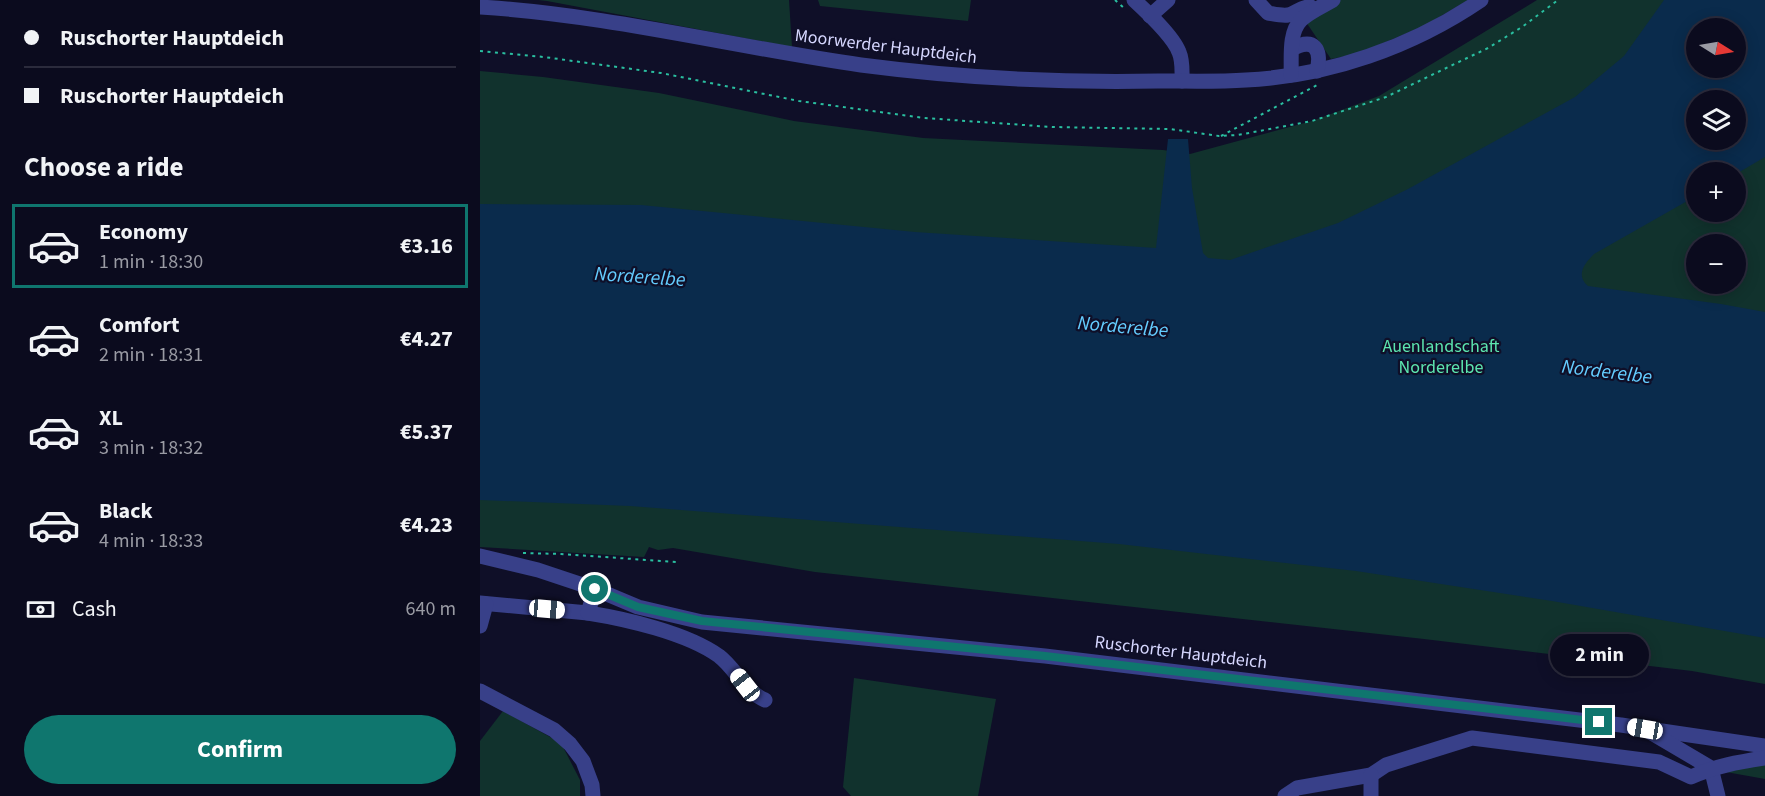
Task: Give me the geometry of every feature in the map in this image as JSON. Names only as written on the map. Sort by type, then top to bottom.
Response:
[{"type":"street","points":[[1134,0],[1179,50],[1182,61],[1182,81]]},
{"type":"street","points":[[1150,16],[1168,0]]},
{"type":"street","points":[[1256,0],[1268,13],[1280,14],[1290,14],[1307,6],[1327,4]]},
{"type":"street","points":[[1327,4],[1302,20],[1296,28],[1291,75],[1335,67],[1388,50],[1440,25],[1481,0]]},
{"type":"street","name":"Moorwerder Hauptdeich","points":[[480,7],[605,21],[792,54],[928,73],[1053,81],[1247,80],[1291,75]]},
{"type":"street","points":[[1292,49],[1307,44],[1314,47],[1319,52],[1320,58],[1317,71]]},
{"type":"street","name":"Ruschorter Hauptdeich","points":[[480,556],[538,570],[595,589],[638,607],[702,621],[1045,656],[1432,701],[1765,746]]},
{"type":"street","points":[[588,613],[595,589]]},
{"type":"street","points":[[480,626],[483,604],[588,613],[632,622],[707,647],[729,664],[752,693],[765,700]]},
{"type":"street","points":[[480,692],[554,730],[570,744],[583,760],[592,785],[593,796]]},
{"type":"street","points":[[1645,729],[1711,768],[1718,796]]},
{"type":"street","points":[[1285,796],[1297,788],[1371,775],[1386,765],[1472,738],[1659,762],[1691,777],[1711,768],[1734,762],[1765,758]]},
{"type":"street","points":[[1371,775],[1371,796]]},
{"type":"path","points":[[480,51],[661,73],[799,101],[924,118],[1052,127],[1170,129],[1219,136],[1238,135],[1312,121],[1386,97],[1488,48],[1522,27],[1558,0]]},
{"type":"path","points":[[1219,136],[1327,80],[1335,67]]},
{"type":"path","points":[[561,554],[676,562]]},
{"type":"green space","points":[[538,0],[789,0],[792,47],[547,1]]},
{"type":"green space","points":[[818,0],[971,0],[968,21],[820,6]]},
{"type":"green space","points":[[1340,0],[1468,0],[1424,26],[1357,54],[1331,59],[1306,22]]},
{"type":"green space","name":"Auenlandschaft Norderelbe","points":[[1537,0],[1765,0],[1765,684],[1692,671],[1424,639],[815,572],[673,548],[658,550],[649,547],[644,557],[480,547],[480,71],[659,93],[794,121],[923,138],[1163,150],[1190,154],[1312,121],[1379,96]]},
{"type":"green space","points":[[854,678],[996,699],[978,796],[851,796],[843,787]]},
{"type":"green space","points":[[503,711],[561,743],[580,780],[580,796],[480,796],[480,741]]},
{"type":"green space","points":[[1765,763],[1765,779],[1726,772]]},
{"type":"water","name":"Auenlandschaft Norderelbe","points":[[1664,0],[1765,0],[1765,157],[1746,168],[1746,162],[1686,162],[1686,202],[1594,254],[1583,269],[1582,278],[1588,286],[1765,312],[1765,638],[1552,601],[1356,571],[1119,544],[630,506],[480,500],[480,204],[641,205],[915,232],[1156,248],[1168,139],[1188,139],[1192,188],[1203,253],[1208,258],[1230,260],[1338,223],[1408,189],[1575,97],[1624,56]]},
{"type":"route","points":[[595,589],[638,607],[702,621],[1045,656],[1599,722]]},
{"type":"water label","name":"Norderelbe","points":[[640,276]]},
{"type":"water label","name":"Norderelbe","points":[[1123,326]]},
{"type":"water label","name":"Norderelbe","points":[[1607,371]]}]
